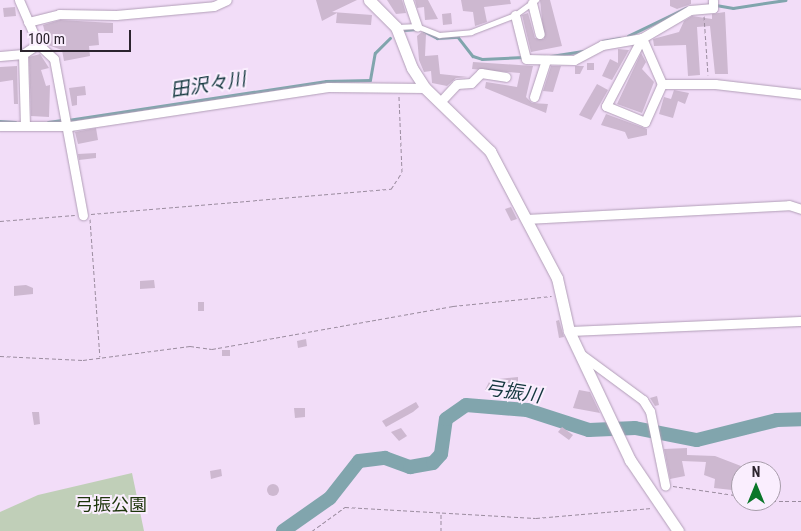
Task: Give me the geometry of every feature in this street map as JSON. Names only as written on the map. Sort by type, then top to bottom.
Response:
[{"type":"street","points":[[19,0],[38,44],[54,59],[70,125],[87,214]]},
{"type":"street","points":[[28,22],[58,14],[116,15],[214,6],[227,0]]},
{"type":"street","points":[[369,0],[396,28],[412,68],[425,88],[484,141],[526,219],[562,294],[568,331],[630,460],[678,531]]},
{"type":"street","points":[[408,0],[417,26]]},
{"type":"street","points":[[534,1],[540,34]]},
{"type":"street","points":[[515,15],[526,59],[574,60],[602,45],[642,38],[690,10],[710,5]]},
{"type":"street","points":[[642,38],[662,84],[645,122],[606,106],[642,38]]},
{"type":"street","points":[[0,56],[22,54],[38,44]]},
{"type":"street","points":[[22,54],[25,123]]},
{"type":"street","points":[[534,97],[546,60]]},
{"type":"street","points":[[441,101],[457,84],[470,83],[482,73],[506,77]]},
{"type":"street","points":[[662,84],[708,84],[801,94]]},
{"type":"street","points":[[0,126],[25,123],[70,125],[328,87],[425,88]]},
{"type":"street","points":[[526,219],[789,205],[801,209]]},
{"type":"street","points":[[568,331],[801,321]]},
{"type":"street","points":[[579,352],[643,400],[650,411],[666,485]]},
{"type":"lane","points":[[396,28],[417,26],[439,35],[471,32],[515,15],[534,1]]},
{"type":"path","points":[[708,84],[710,5]]},
{"type":"path","points":[[0,221],[391,190],[402,172],[398,87]]},
{"type":"path","points":[[87,214],[100,358]]},
{"type":"path","points":[[0,356],[100,358],[190,346],[212,349],[453,306],[562,294]]},
{"type":"path","points":[[666,485],[731,495]]},
{"type":"path","points":[[781,501],[801,501]]},
{"type":"path","points":[[312,531],[345,507],[441,514],[564,518],[660,507]]},
{"type":"path","points":[[441,514],[441,531]]},
{"type":"green space","name":"弓振公園","points":[[132,473],[144,531],[0,531],[0,512],[38,495]]},
{"type":"building","points":[[316,0],[357,0],[332,12],[372,15],[371,25],[336,23],[337,13],[322,21]]},
{"type":"building","points":[[387,0],[402,0],[406,13],[396,14]]},
{"type":"building","points":[[415,0],[428,0],[438,19],[425,20],[424,7],[417,8]]},
{"type":"building","points":[[461,0],[510,0],[511,4],[484,7],[487,22],[475,26],[473,12],[463,11]]},
{"type":"building","points":[[540,0],[550,0],[562,46],[531,52],[522,15],[528,13],[535,38],[544,39]]},
{"type":"building","points":[[670,0],[691,0],[691,4],[677,9],[670,6]]},
{"type":"building","points":[[15,7],[16,16],[4,17],[3,8]]},
{"type":"building","points":[[725,12],[728,74],[715,74],[710,26],[697,27],[700,75],[688,76],[686,45],[654,46],[653,39],[679,32],[684,21],[692,16],[712,19],[712,14]]},
{"type":"building","points":[[451,13],[452,24],[443,25],[442,14]]},
{"type":"building","points":[[60,20],[113,23],[113,33],[98,33],[99,45],[89,46],[90,56],[64,61],[62,50],[48,45],[43,25]]},
{"type":"building","points":[[422,32],[426,34],[425,56],[438,55],[440,74],[468,77],[456,78],[447,86],[432,83],[431,71],[424,72],[419,60],[417,36]]},
{"type":"building","points":[[618,49],[629,50],[612,80],[602,76],[610,59],[618,63]]},
{"type":"building","points":[[641,53],[646,62],[642,69],[654,82],[642,113],[617,104]]},
{"type":"building","points":[[40,54],[49,68],[41,70],[46,86],[50,85],[49,117],[31,116],[29,57]]},
{"type":"building","points":[[473,62],[533,66],[526,97],[532,103],[548,104],[546,113],[485,88],[486,82],[517,87],[520,73],[472,69]]},
{"type":"building","points":[[587,63],[594,63],[594,70],[587,70]]},
{"type":"building","points":[[17,66],[18,104],[14,104],[13,80],[0,82],[0,67]]},
{"type":"building","points":[[551,66],[561,66],[553,92],[543,91]]},
{"type":"building","points":[[575,66],[584,66],[580,74],[575,74]]},
{"type":"building","points":[[597,84],[608,90],[591,120],[579,115]]},
{"type":"building","points":[[85,86],[86,95],[77,96],[77,105],[72,106],[69,88]]},
{"type":"building","points":[[674,90],[689,93],[685,104],[678,101],[673,118],[659,114],[664,97],[671,99]]},
{"type":"building","points":[[606,114],[647,129],[647,135],[628,139],[625,132],[601,125]]},
{"type":"building","points":[[96,128],[98,140],[78,144],[75,132]]},
{"type":"building","points":[[96,153],[96,158],[79,160],[78,154]]},
{"type":"building","points":[[511,207],[517,219],[511,221],[505,209]]},
{"type":"building","points":[[154,280],[155,288],[140,289],[140,281]]},
{"type":"building","points":[[26,285],[33,288],[33,294],[14,296],[14,286]]},
{"type":"building","points":[[198,302],[204,302],[204,311],[198,311]]},
{"type":"building","points":[[559,320],[564,337],[559,338],[556,321]]},
{"type":"building","points":[[306,339],[307,346],[298,348],[297,341]]},
{"type":"building","points":[[222,350],[230,350],[230,356],[222,356]]},
{"type":"building","points":[[518,377],[518,386],[504,386],[503,392],[485,390],[489,382],[499,385],[499,379]]},
{"type":"building","points":[[579,390],[590,392],[600,413],[573,408]]},
{"type":"building","points":[[657,396],[659,405],[655,406],[650,398]]},
{"type":"building","points":[[416,402],[419,407],[413,412],[386,427],[382,421]]},
{"type":"building","points":[[294,408],[305,408],[305,417],[295,418]]},
{"type":"building","points":[[32,412],[39,412],[40,424],[34,425]]},
{"type":"building","points":[[562,427],[573,435],[569,440],[558,432]]},
{"type":"building","points":[[401,428],[407,436],[399,441],[391,432]]},
{"type":"building","points":[[687,448],[687,455],[715,456],[731,462],[731,490],[714,488],[715,479],[704,475],[706,462],[682,461],[685,476],[670,479],[664,449]]},
{"type":"building","points":[[221,469],[222,476],[211,479],[210,471]]},
{"type":"building","points":[[273,484],[279,490],[273,496],[267,490]]},
{"type":"waterway","name":"田沢々川","points":[[716,5],[733,8],[785,0]]},
{"type":"waterway","name":"田沢々川","points":[[628,36],[686,8]]},
{"type":"waterway","name":"田沢々川","points":[[404,30],[416,29]]},
{"type":"waterway","name":"田沢々川","points":[[424,31],[437,38],[458,37],[473,56],[482,59],[544,56]]},
{"type":"waterway","name":"田沢々川","points":[[68,120],[326,81],[370,80],[375,53],[390,38]]},
{"type":"waterway","name":"田沢々川","points":[[603,41],[620,38]]},
{"type":"waterway","name":"田沢々川","points":[[551,56],[583,51]]},
{"type":"waterway","name":"田沢々川","points":[[48,122],[62,120]]},
{"type":"waterway","name":"田沢々川","points":[[0,121],[15,122]]},
{"type":"waterway","name":"弓振川","points":[[283,531],[330,498],[359,461],[385,458],[410,467],[433,463],[441,454],[446,419],[466,405],[527,410],[589,430],[635,428],[697,440],[777,420],[801,419]]}]
